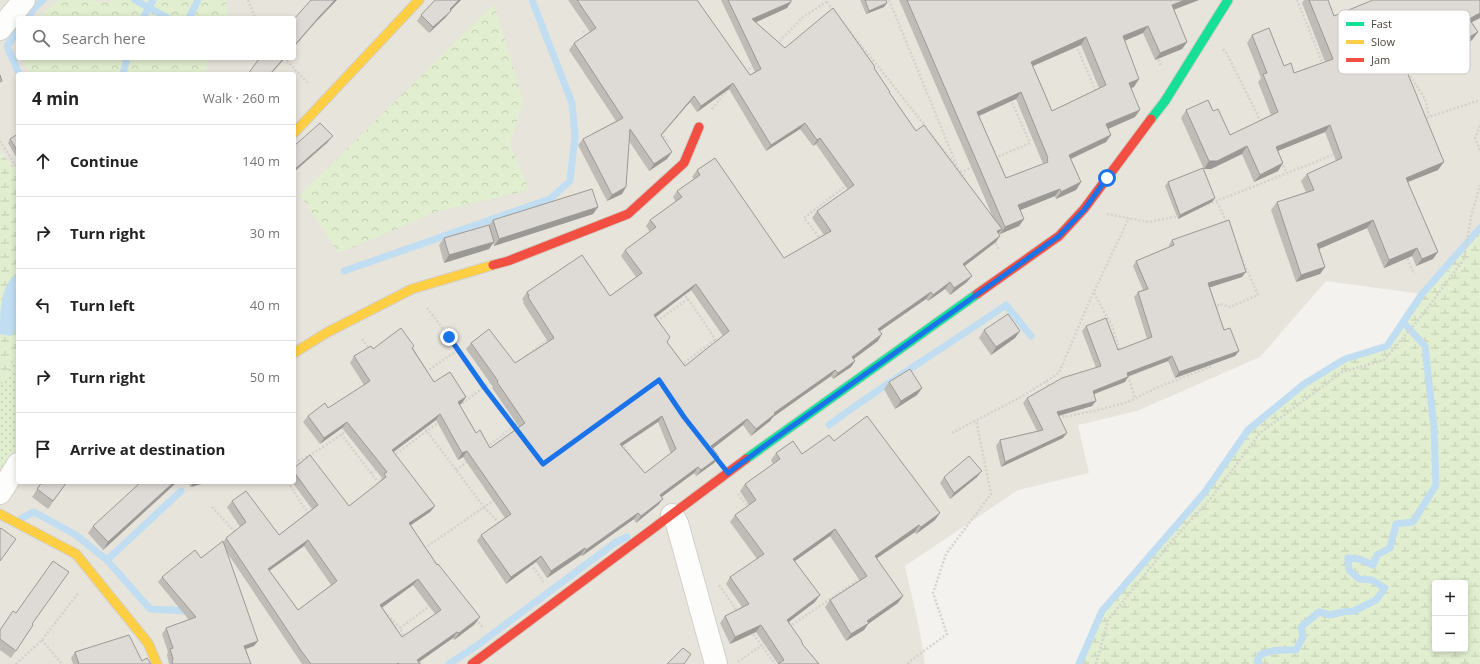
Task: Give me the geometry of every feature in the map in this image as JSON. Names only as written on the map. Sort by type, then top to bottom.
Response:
[{"type":"street","points":[[0,29],[24,0]]},
{"type":"street","points":[[296,131],[419,0]]},
{"type":"street","points":[[472,664],[770,442],[1059,236],[1084,210],[1171,91],[1228,0]]},
{"type":"street","points":[[296,352],[326,333],[412,289],[508,261],[628,214],[684,163],[699,127]]},
{"type":"street","points":[[0,493],[16,467]]},
{"type":"street","points":[[0,514],[76,554],[148,643],[157,664]]},
{"type":"street","points":[[672,515],[677,523],[716,664]]},
{"type":"path","points":[[248,0],[254,16]]},
{"type":"path","points":[[889,0],[958,169]]},
{"type":"path","points":[[1297,0],[1324,66]]},
{"type":"path","points":[[774,47],[803,17],[828,1],[961,172],[968,186]]},
{"type":"path","points":[[583,31],[588,37]]},
{"type":"path","points":[[1208,32],[1227,54],[1262,124]]},
{"type":"path","points":[[1075,43],[1096,93]]},
{"type":"path","points":[[1157,56],[1171,91]]},
{"type":"path","points":[[286,60],[324,101]]},
{"type":"path","points":[[746,72],[757,62]]},
{"type":"path","points":[[1410,74],[1425,99],[1429,116]]},
{"type":"path","points":[[699,127],[721,97],[735,83]]},
{"type":"path","points":[[717,91],[721,97]]},
{"type":"path","points":[[988,160],[1030,143],[1008,93]]},
{"type":"path","points":[[1422,119],[1480,100]]},
{"type":"path","points":[[1480,126],[1475,138],[1480,151]]},
{"type":"path","points":[[660,132],[684,163]]},
{"type":"path","points":[[0,141],[16,165]]},
{"type":"path","points":[[1193,211],[1342,151]]},
{"type":"path","points":[[1280,159],[1287,173]]},
{"type":"path","points":[[961,172],[974,166]]},
{"type":"path","points":[[822,243],[804,218],[851,182]]},
{"type":"path","points":[[1096,664],[1108,620],[1171,542],[1212,497],[1260,433],[1342,372],[1384,360],[1420,318],[1464,259],[1471,217],[1480,185]]},
{"type":"path","points":[[1217,202],[1230,230]]},
{"type":"path","points":[[1084,210],[1149,222],[1186,213]]},
{"type":"path","points":[[952,433],[1021,397],[1059,373],[1094,292],[1129,218]]},
{"type":"path","points":[[992,236],[1009,271]]},
{"type":"path","points":[[1208,311],[1220,304],[1230,307],[1258,295],[1236,245]]},
{"type":"path","points":[[1405,253],[1414,274]]},
{"type":"path","points":[[412,289],[459,349],[484,387],[519,432]]},
{"type":"path","points":[[1094,292],[1112,326],[1121,355]]},
{"type":"path","points":[[683,293],[720,345]]},
{"type":"path","points":[[654,322],[688,300]]},
{"type":"path","points":[[350,321],[372,354]]},
{"type":"path","points":[[521,360],[551,338]]},
{"type":"path","points":[[678,367],[716,339]]},
{"type":"path","points":[[422,375],[459,349]]},
{"type":"path","points":[[1061,411],[1064,417],[1128,402],[1134,398],[1212,366],[1210,359]]},
{"type":"path","points":[[1126,370],[1134,398]]},
{"type":"path","points":[[455,409],[496,378]]},
{"type":"path","points":[[1046,381],[1052,393]]},
{"type":"path","points":[[389,459],[444,418]]},
{"type":"path","points":[[908,664],[947,634],[933,593],[946,554],[991,494],[976,420]]},
{"type":"path","points":[[485,448],[520,421]]},
{"type":"path","points":[[422,425],[484,507],[502,527]]},
{"type":"path","points":[[296,461],[352,427]]},
{"type":"path","points":[[341,434],[380,486]]},
{"type":"path","points":[[618,439],[632,458]]},
{"type":"path","points":[[456,470],[473,457]]},
{"type":"path","points":[[371,473],[377,469]]},
{"type":"path","points":[[724,476],[753,512]]},
{"type":"path","points":[[289,484],[301,503],[314,519]]},
{"type":"path","points":[[481,509],[499,495]]},
{"type":"path","points":[[212,507],[241,538]]},
{"type":"path","points":[[425,548],[484,507]]},
{"type":"path","points":[[421,542],[442,571]]},
{"type":"path","points":[[530,562],[557,601]]},
{"type":"path","points":[[16,664],[42,640],[92,574]]},
{"type":"path","points":[[786,629],[866,575]]},
{"type":"path","points":[[818,598],[823,604]]},
{"type":"path","points":[[400,628],[436,601]]},
{"type":"path","points":[[380,608],[400,628],[407,640]]},
{"type":"path","points":[[473,614],[496,646]]},
{"type":"path","points":[[42,640],[62,664]]},
{"type":"path","points":[[736,664],[767,642]]},
{"type":"path","points":[[761,646],[775,664]]},
{"type":"path","points":[[418,658],[422,664]]},
{"type":"shaded area","points":[[0,0],[1480,0],[1480,228],[1422,294],[1326,281],[1260,357],[1137,411],[1078,425],[1089,473],[1018,490],[905,566],[919,627],[925,664],[0,664],[0,493],[16,483],[296,484],[296,72],[16,72],[16,170],[0,152]]},
{"type":"green space","points":[[59,0],[89,0],[109,3],[111,0],[226,0],[228,16],[40,16]]},
{"type":"green space","points":[[494,4],[523,100],[510,144],[529,190],[436,212],[339,253],[300,195]]},
{"type":"green space","points":[[22,60],[210,60],[204,72],[29,72]]},
{"type":"green space","points":[[0,152],[16,170],[16,355],[0,388]]},
{"type":"green space","points":[[1480,228],[1480,664],[1079,664],[1102,611],[1205,492],[1248,430],[1304,384],[1345,359],[1387,346],[1422,294]]},
{"type":"green space","points":[[16,355],[16,467],[0,493],[0,388]]},
{"type":"water","points":[[16,275],[16,330],[11,336],[0,334],[0,317],[4,291],[12,278]]},
{"type":"building","points":[[311,0],[335,0],[296,44],[296,17]]},
{"type":"building","points":[[435,0],[459,0],[450,9],[451,11],[433,27],[421,15]]},
{"type":"building","points":[[577,0],[697,0],[750,75],[761,69],[728,0],[791,0],[791,2],[752,19],[785,48],[833,8],[875,67],[874,68],[889,92],[916,131],[924,125],[1002,229],[997,231],[1000,236],[963,264],[972,276],[954,288],[950,282],[933,295],[931,292],[878,329],[882,334],[852,357],[855,361],[838,373],[835,370],[774,413],[775,414],[756,429],[747,419],[711,446],[719,457],[701,470],[698,467],[660,495],[663,499],[641,516],[638,513],[586,550],[585,548],[551,571],[541,556],[511,577],[481,535],[511,514],[467,451],[462,453],[440,414],[392,450],[435,506],[409,523],[437,565],[438,564],[480,617],[459,633],[457,632],[417,660],[420,664],[311,664],[226,538],[246,522],[232,501],[246,491],[279,535],[318,505],[296,475],[296,466],[310,455],[349,506],[386,477],[384,474],[387,472],[347,422],[324,438],[308,416],[325,403],[328,408],[370,381],[354,356],[371,346],[373,349],[401,328],[414,346],[412,348],[434,382],[450,372],[466,397],[458,402],[476,433],[480,430],[490,448],[525,423],[471,343],[489,329],[515,363],[554,338],[528,297],[527,292],[582,255],[610,296],[642,273],[625,250],[656,227],[650,220],[682,197],[677,191],[700,175],[697,170],[715,158],[784,258],[831,231],[817,211],[854,185],[820,138],[817,140],[805,123],[771,145],[733,83],[701,106],[694,96],[661,135],[672,152],[654,164],[630,129],[626,187],[612,195],[583,139],[623,118],[574,43],[596,28]],"holes":[[[696,284],[729,331],[685,366],[667,342],[670,337],[654,315]],[[662,416],[676,449],[645,473],[620,444]],[[308,540],[337,581],[298,610],[268,569]],[[418,579],[441,610],[402,637],[380,605]]]},
{"type":"building","points":[[865,0],[886,0],[887,3],[869,11]]},
{"type":"building","points":[[907,0],[1185,0],[1172,5],[1187,42],[1160,53],[1148,26],[1123,36],[1139,79],[1129,83],[1140,110],[1106,124],[1111,135],[1069,155],[1081,182],[1061,192],[1060,189],[1018,205],[1024,219],[1005,227]],"holes":[[[1086,37],[1106,85],[1052,111],[1031,62]],[[1021,92],[1048,158],[1048,162],[1006,178],[977,112]]]},
{"type":"building","points":[[1309,0],[1328,0],[1334,16],[1338,14],[1338,74],[1408,74],[1444,162],[1406,178],[1438,252],[1422,259],[1417,248],[1389,260],[1373,220],[1317,244],[1325,267],[1301,275],[1277,202],[1314,190],[1307,174],[1342,158],[1330,125],[1276,147],[1283,163],[1260,175],[1247,146],[1217,161],[1209,161],[1186,110],[1208,100],[1213,111],[1218,109],[1230,135],[1278,112],[1263,74],[1267,73],[1252,35],[1269,28],[1284,66],[1291,63],[1294,73],[1333,59]]},
{"type":"building","points":[[1373,0],[1480,0],[1480,13],[1470,18],[1470,10],[1349,10]]},
{"type":"building","points":[[1470,20],[1478,32],[1470,37]]},
{"type":"building","points":[[258,60],[282,60],[272,72],[250,72]]},
{"type":"building","points":[[320,123],[333,136],[296,168],[296,144]]},
{"type":"building","points":[[16,135],[16,149],[10,139]]},
{"type":"building","points":[[1203,168],[1215,198],[1180,215],[1168,182]]},
{"type":"building","points":[[592,189],[598,207],[499,239],[493,220]]},
{"type":"building","points":[[1229,220],[1246,272],[1208,283],[1224,330],[1230,328],[1239,351],[1179,372],[1172,356],[1127,373],[1128,377],[1093,391],[1096,401],[1057,412],[1067,433],[1005,462],[1000,440],[1043,430],[1027,398],[1062,378],[1101,366],[1086,326],[1106,318],[1118,350],[1152,337],[1138,292],[1148,289],[1136,261],[1174,245],[1172,240]]},
{"type":"building","points":[[489,225],[494,242],[449,255],[444,238]]},
{"type":"building","points":[[1008,314],[1020,331],[996,347],[984,330]]},
{"type":"building","points":[[910,369],[922,388],[901,401],[889,382]]},
{"type":"building","points":[[867,416],[940,513],[921,527],[919,525],[875,556],[903,596],[867,621],[869,623],[851,634],[830,600],[867,576],[835,529],[793,559],[820,595],[787,620],[803,645],[819,664],[778,664],[784,660],[761,625],[735,637],[725,616],[749,604],[730,577],[764,554],[735,515],[756,500],[745,484],[780,459],[776,453],[793,441],[802,454],[829,435],[834,441]]},
{"type":"building","points":[[969,456],[982,471],[954,493],[944,477]]},
{"type":"building","points":[[41,484],[66,484],[53,501],[37,489]]},
{"type":"building","points":[[139,484],[172,484],[108,542],[93,526]]},
{"type":"building","points":[[1,528],[16,539],[0,561],[0,529]]},
{"type":"building","points":[[223,541],[258,641],[244,646],[251,664],[172,664],[173,659],[170,649],[173,648],[166,628],[196,617],[162,577],[195,550],[201,558]]},
{"type":"building","points":[[53,561],[69,572],[32,624],[33,625],[16,651],[0,639],[0,630],[13,611],[16,613]]},
{"type":"building","points":[[129,635],[142,661],[147,658],[151,664],[79,664],[75,652]]},
{"type":"building","points":[[683,648],[691,654],[684,664],[667,664]]},
{"type":"waterway","points":[[28,16],[35,7],[43,0]]},
{"type":"waterway","points":[[135,0],[164,16]]},
{"type":"waterway","points":[[144,16],[153,0]]},
{"type":"waterway","points":[[190,16],[198,0]]},
{"type":"waterway","points":[[344,271],[550,199],[570,181],[575,136],[572,103],[532,0]]},
{"type":"waterway","points":[[16,34],[7,46],[18,72]]},
{"type":"waterway","points":[[124,72],[126,60]]},
{"type":"waterway","points":[[1079,664],[1102,611],[1205,492],[1248,430],[1304,384],[1345,359],[1387,346],[1422,294],[1480,228]]},
{"type":"waterway","points":[[829,425],[1006,305],[1031,336]]},
{"type":"waterway","points":[[1259,664],[1257,662],[1260,655],[1264,653],[1278,650],[1296,650],[1303,637],[1301,627],[1319,612],[1330,615],[1354,611],[1376,600],[1385,588],[1372,580],[1359,579],[1349,570],[1348,558],[1359,559],[1373,565],[1377,555],[1390,548],[1396,524],[1413,522],[1436,485],[1434,428],[1425,346],[1403,322]]},
{"type":"waterway","points":[[181,491],[107,560],[150,609],[189,611]]},
{"type":"waterway","points":[[22,518],[34,512],[76,535],[107,560]]},
{"type":"waterway","points":[[449,664],[475,647],[616,542],[627,537]]},
{"type":"traffic: fast","points":[[1151,119],[1165,101],[1228,0]]},
{"type":"traffic: fast","points":[[746,459],[977,294]]},
{"type":"traffic: slow","points":[[296,131],[419,0]]},
{"type":"traffic: slow","points":[[296,352],[326,333],[412,289],[493,265]]},
{"type":"traffic: slow","points":[[0,514],[76,554],[148,643],[157,664]]},
{"type":"traffic: jam","points":[[977,294],[1059,236],[1084,209],[1151,119]]},
{"type":"traffic: jam","points":[[493,265],[508,261],[628,214],[684,163],[699,127]]},
{"type":"traffic: jam","points":[[472,664],[746,459]]},
{"type":"route","points":[[449,337],[459,349],[484,387],[543,464],[659,380],[684,417],[728,473],[1059,236],[1084,210],[1107,178]]}]
